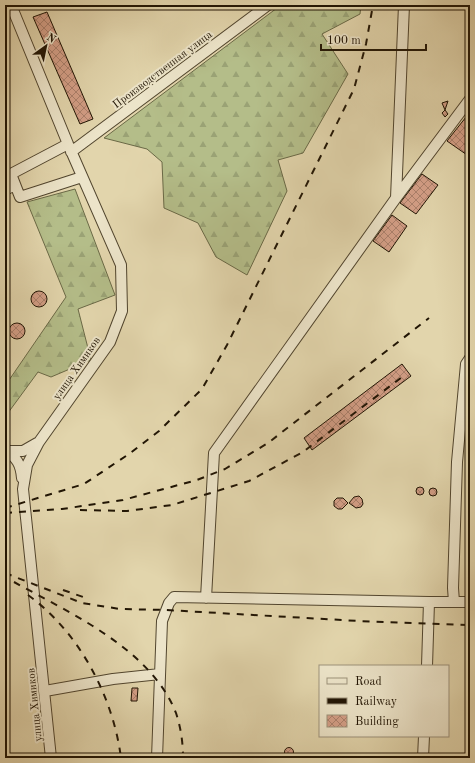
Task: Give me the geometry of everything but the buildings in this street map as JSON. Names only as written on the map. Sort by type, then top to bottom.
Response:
[{"type":"street","name":"улица Химиков","points":[[10,5],[69,148],[121,265],[122,311],[110,342],[39,442],[27,465],[24,489],[51,758]]},
{"type":"street","name":"Производственная улица","points":[[15,185],[11,174],[69,148],[268,5]]},
{"type":"street","points":[[396,198],[404,5]]},
{"type":"street","points":[[206,598],[214,452],[396,198],[470,99]]},
{"type":"street","points":[[5,190],[15,185],[20,197],[82,177]]},
{"type":"street","points":[[454,602],[457,462],[466,364],[470,358]]},
{"type":"street","points":[[5,451],[28,449],[39,442]]},
{"type":"street","points":[[5,451],[11,454],[19,463],[24,489]]},
{"type":"street","points":[[157,758],[162,621],[169,602],[174,597],[470,602]]},
{"type":"street","points":[[427,665],[429,602]]},
{"type":"street","points":[[45,692],[113,680],[160,674]]},
{"type":"street","points":[[423,758],[424,737]]},
{"type":"green space","points":[[281,5],[361,5],[360,14],[322,34],[348,74],[303,153],[278,160],[287,191],[247,275],[216,257],[198,223],[164,208],[162,162],[147,149],[104,138]]},
{"type":"green space","points":[[75,189],[115,295],[78,309],[91,360],[51,377],[38,372],[5,417],[5,386],[66,297],[27,202]]},
{"type":"railway","points":[[5,508],[84,484],[129,454],[159,431],[202,389],[227,345],[354,89],[366,44],[373,5]]},
{"type":"railway","points":[[5,513],[62,509],[123,500],[197,480],[225,469],[268,443],[429,318]]},
{"type":"railway","points":[[80,510],[127,511],[172,505],[249,481],[303,452],[406,374]]},
{"type":"railway","points":[[5,573],[82,603],[120,609],[470,625]]},
{"type":"railway","points":[[14,582],[107,635],[129,652],[148,670],[164,690],[176,713],[183,747],[183,758]]},
{"type":"railway","points":[[63,590],[86,598]]},
{"type":"railway","points":[[28,595],[63,627],[78,646],[91,667],[102,689],[110,712],[117,735],[121,758]]}]
